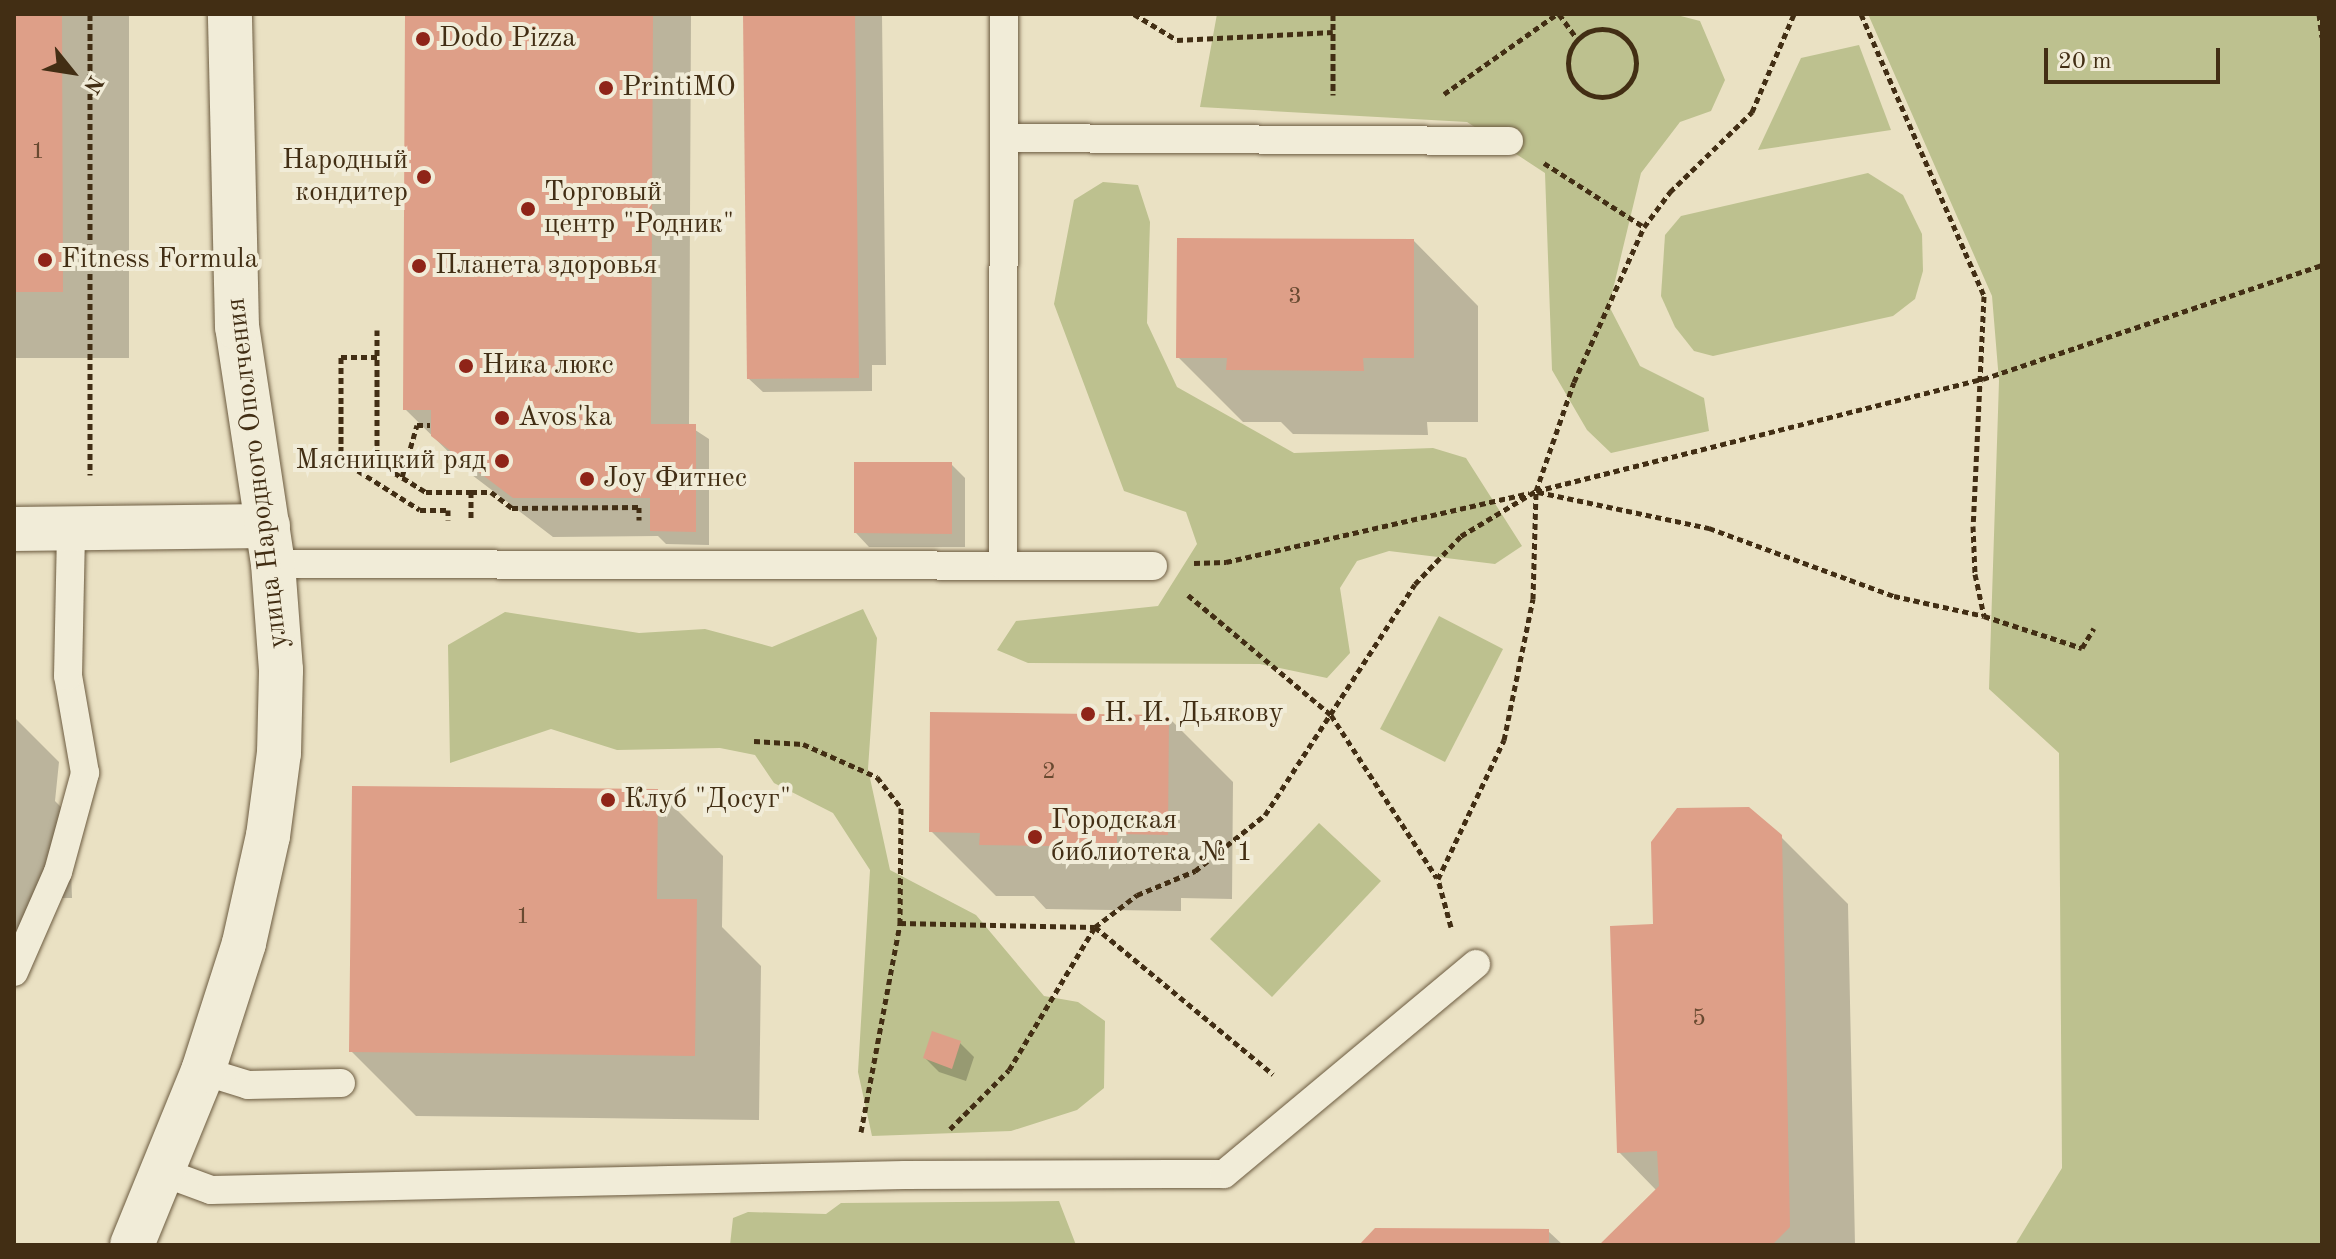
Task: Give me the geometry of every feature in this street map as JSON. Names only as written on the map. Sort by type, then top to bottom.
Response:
[{"type":"main road","name":"улица Народного Ополчения","points":[[132,1245],[165,1173],[203,1071],[244,943],[268,836],[279,753],[281,670],[271,545],[237,327],[230,14]]},
{"type":"main road","points":[[14,529],[80,528],[271,545]]},
{"type":"lane","points":[[1003,565],[1004,14]]},
{"type":"lane","points":[[1004,138],[1509,141]]},
{"type":"lane","points":[[14,972],[58,872],[85,773],[68,676],[80,528]]},
{"type":"lane","points":[[271,545],[448,565],[1153,566]]},
{"type":"lane","points":[[165,1173],[211,1190],[905,1175],[1224,1174],[1476,964]]},
{"type":"lane","points":[[203,1071],[248,1085],[341,1083]]},
{"type":"path","points":[[80,528],[90,14]]},
{"type":"path","points":[[1134,14],[1177,40],[1333,32]]},
{"type":"path","points":[[1333,14],[1333,140]]},
{"type":"path","points":[[1416,141],[1415,115],[1558,14],[1577,39]]},
{"type":"path","points":[[1438,879],[1504,740],[1533,599],[1536,491],[1574,382],[1644,227],[1670,192],[1752,112],[1794,14]]},
{"type":"path","points":[[1861,14],[1984,296],[1983,379],[1973,526],[1975,574],[1984,616]]},
{"type":"path","points":[[2319,14],[2322,37]]},
{"type":"path","points":[[1602,30],[1626,39],[1635,54],[1635,72],[1626,88],[1611,97],[1593,96],[1577,87],[1568,72],[1568,54],[1577,39],[1602,30]]},
{"type":"path","points":[[1509,141],[1644,227]]},
{"type":"path","points":[[1153,566],[1226,562],[1536,491],[1983,379],[2322,265]]},
{"type":"path","points":[[377,330],[377,462],[426,492],[491,492],[512,508],[639,507]]},
{"type":"path","points":[[377,357],[341,357],[341,460],[420,510],[448,510],[448,565]]},
{"type":"path","points":[[402,477],[417,425],[430,425]]},
{"type":"path","points":[[905,1175],[1009,1070],[1095,927],[1137,895],[1195,871],[1265,815],[1415,584],[1461,536],[1536,491],[1709,528],[1894,596],[1984,616],[2082,648],[2094,628]]},
{"type":"path","points":[[471,492],[471,503]]},
{"type":"path","points":[[1153,566],[1331,715],[1438,879],[1454,938],[1476,964]]},
{"type":"path","points":[[754,741],[803,744],[877,777],[901,808],[900,923],[853,1176]]},
{"type":"path","points":[[900,923],[1095,927],[1309,1104]]},
{"type":"green space","points":[[1217,14],[1673,14],[1700,21],[1725,80],[1711,111],[1680,122],[1641,173],[1609,306],[1640,366],[1704,398],[1709,431],[1611,453],[1587,430],[1552,370],[1545,173],[1467,122],[1200,107]]},
{"type":"green space","points":[[1868,14],[2322,14],[2322,1245],[2015,1245],[2062,1168],[2059,753],[1989,689],[1999,381],[1992,296]]},
{"type":"green space","points":[[1859,45],[1891,130],[1758,150],[1801,58]]},
{"type":"green space","points":[[1868,173],[1903,195],[1922,234],[1923,271],[1915,299],[1893,316],[1713,356],[1694,351],[1675,327],[1661,296],[1665,235],[1681,216]]},
{"type":"green space","points":[[1103,182],[1138,185],[1150,222],[1147,323],[1177,387],[1294,453],[1433,448],[1466,458],[1522,546],[1495,564],[1389,551],[1357,561],[1340,588],[1350,653],[1327,678],[1260,664],[1028,663],[997,650],[1016,621],[1158,606],[1197,544],[1186,512],[1124,491],[1054,304],[1074,200]]},
{"type":"green space","points":[[863,609],[877,638],[868,769],[890,870],[976,915],[1044,996],[1078,1002],[1105,1021],[1104,1088],[1077,1110],[1011,1131],[872,1136],[858,1072],[870,870],[833,813],[774,783],[755,755],[720,748],[617,750],[551,729],[450,763],[448,645],[505,612],[639,633],[705,629],[772,647]]},
{"type":"green space","points":[[1439,616],[1503,649],[1445,762],[1380,729]]},
{"type":"green space","points":[[1319,823],[1381,881],[1272,997],[1210,939]]},
{"type":"green space","points":[[1059,1201],[1076,1245],[730,1245],[733,1218],[748,1212],[826,1214],[841,1203]]},
{"type":"building","points":[[14,14],[62,14],[63,292],[14,292]]},
{"type":"building","name":"Торговый центр \"Родник\"","points":[[405,14],[653,14],[651,424],[696,424],[696,532],[650,531],[650,498],[513,498],[431,436],[431,410],[403,410]]},
{"type":"building","points":[[743,14],[855,14],[859,378],[747,379]]},
{"type":"building","points":[[1177,238],[1414,239],[1414,358],[1363,358],[1364,371],[1226,370],[1227,358],[1176,358]]},
{"type":"building","points":[[854,462],[952,462],[952,534],[854,533]]},
{"type":"building","points":[[930,712],[1169,715],[1168,835],[1117,834],[1117,847],[979,845],[980,833],[929,832]]},
{"type":"building","points":[[352,786],[658,789],[657,899],[697,899],[695,1056],[349,1052]]},
{"type":"building","points":[[1749,807],[1782,835],[1790,1227],[1772,1245],[1599,1245],[1659,1186],[1657,1151],[1617,1153],[1610,926],[1653,924],[1651,842],[1677,808]]},
{"type":"building","points":[[932,1031],[961,1041],[952,1069],[923,1058]]},
{"type":"building","points":[[1375,1228],[1549,1229],[1549,1245],[1359,1245]]},
{"type":"place","name":"Dodo Pizza","points":[[423,39]]},
{"type":"place","name":"PrintiMO","points":[[606,88]]},
{"type":"place","name":"Народный кондитер","points":[[424,177]]},
{"type":"place","name":"Торговый центр \"Родник\"","points":[[528,209]]},
{"type":"place","name":"Fitness Formula","points":[[45,260]]},
{"type":"place","name":"Планета здоровья","points":[[419,266]]},
{"type":"place","name":"Ника люкс","points":[[466,366]]},
{"type":"place","name":"Avos'ka","points":[[502,418]]},
{"type":"place","name":"Мясницкий ряд","points":[[502,461]]},
{"type":"place","name":"Joy Фитнес","points":[[587,479]]},
{"type":"place","name":"Н. И. Дьякову","points":[[1088,714]]},
{"type":"place","name":"Клуб \"Досуг\"","points":[[608,800]]},
{"type":"place","name":"Городская библиотека № 1","points":[[1035,837]]}]
